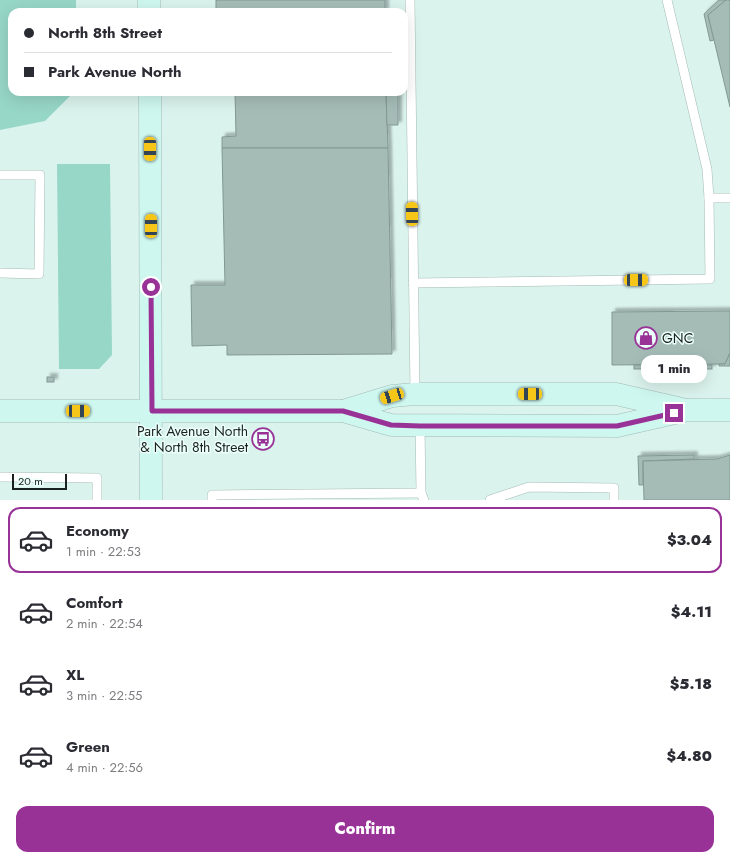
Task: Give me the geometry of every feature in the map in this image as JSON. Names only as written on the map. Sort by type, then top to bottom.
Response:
[{"type":"street","points":[[150,96],[152,411],[151,500]]},
{"type":"street","points":[[343,411],[392,396],[415,394],[616,394],[688,410],[730,410]]},
{"type":"street","points":[[0,411],[343,411],[391,425],[617,426],[688,410]]},
{"type":"lane","points":[[410,0],[415,394]]},
{"type":"lane","points":[[413,283],[710,279],[710,198],[707,169],[667,0]]},
{"type":"lane","points":[[0,175],[40,175],[39,274],[0,273]]},
{"type":"lane","points":[[710,198],[730,198]]},
{"type":"lane","points":[[212,500],[212,495],[423,496],[420,426]]},
{"type":"lane","points":[[0,477],[97,478],[97,500]]},
{"type":"lane","points":[[490,500],[529,487],[614,488],[614,500]]},
{"type":"green space","points":[[0,0],[76,0],[76,8],[8,8],[8,96],[70,96],[45,121],[0,130]]},
{"type":"green space","points":[[57,164],[110,164],[112,355],[99,369],[59,369]]},
{"type":"building","points":[[216,0],[385,0],[385,8],[216,8]]},
{"type":"building","points":[[719,0],[726,0],[708,15],[714,40],[710,41],[704,14]]},
{"type":"building","points":[[726,0],[730,0],[730,107],[708,15]]},
{"type":"building","points":[[235,96],[386,96],[388,148],[222,148],[222,137],[236,136]]},
{"type":"building","points":[[386,96],[398,96],[398,125],[387,125]]},
{"type":"building","points":[[222,148],[388,148],[392,354],[227,355],[227,345],[192,346],[191,285],[225,285]]},
{"type":"building","points":[[730,311],[730,353],[725,364],[612,365],[612,312]]},
{"type":"building","points":[[730,353],[730,366],[719,366],[719,364],[725,364]]},
{"type":"building","points":[[634,365],[712,365],[712,369],[634,369]]},
{"type":"building","points":[[47,377],[54,377],[54,382],[47,382]]},
{"type":"building","points":[[694,455],[694,459],[643,461],[643,485],[639,485],[638,456]]},
{"type":"building","points":[[730,455],[730,500],[644,500],[643,461],[717,459]]},
{"type":"place","name":"GNC","points":[[646,338]]},
{"type":"place","name":"Park Avenue North & North 8th Street","points":[[263,439]]},
{"type":"route","points":[[151,287],[152,411],[343,411],[391,425],[420,426],[617,426],[674,413]]}]
